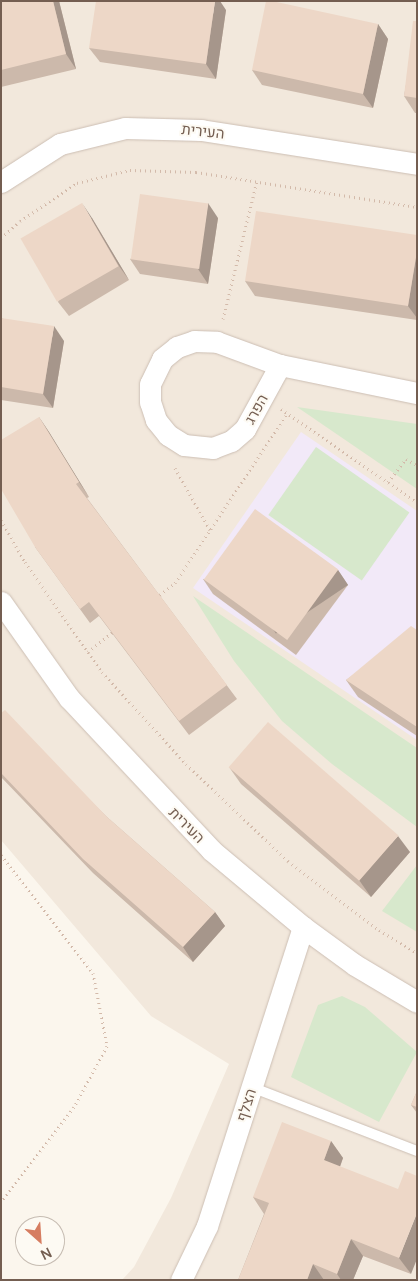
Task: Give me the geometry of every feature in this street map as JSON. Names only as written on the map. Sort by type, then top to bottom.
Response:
[{"type":"street","name":"העירית","points":[[1,182],[60,144],[125,128],[201,130],[417,164]]},
{"type":"street","name":"הפרג","points":[[280,365],[245,429],[231,441],[213,448],[184,445],[168,435],[156,420],[150,402],[150,384],[162,359],[177,347],[194,341],[217,342],[280,365],[417,393]]},
{"type":"street","name":"העירית","points":[[1,602],[69,698],[109,744],[211,850],[303,926],[355,965],[417,1002]]},
{"type":"street","name":"הצלף","points":[[181,1280],[207,1226],[303,926]]},
{"type":"lane","points":[[251,1087],[417,1151]]},
{"type":"path","points":[[1,238],[20,221],[78,183],[130,170],[196,172],[417,207]]},
{"type":"path","points":[[217,342],[257,181]]},
{"type":"path","points":[[263,397],[417,502]]},
{"type":"path","points":[[154,600],[176,583],[288,414]]},
{"type":"path","points":[[388,482],[406,459],[417,465]]},
{"type":"path","points":[[174,466],[210,530]]},
{"type":"path","points":[[1,520],[25,562],[88,652],[141,716],[240,818],[330,893],[417,953]]},
{"type":"path","points":[[88,652],[117,629]]},
{"type":"path","points":[[1,855],[93,973],[107,1046],[74,1107],[1,1202]]},
{"type":"shaded area","points":[[1,1],[417,1],[417,1278],[413,1280],[122,1280],[134,1267],[171,1198],[229,1064],[151,1016],[1,840]]},
{"type":"shaded area","points":[[301,432],[417,511],[417,740],[193,588]]},
{"type":"green space","points":[[297,407],[417,424],[417,489]]},
{"type":"green space","points":[[316,447],[409,512],[362,580],[268,515]]},
{"type":"green space","points":[[193,596],[417,748],[417,827],[332,764],[282,721],[234,661]]},
{"type":"green space","points":[[417,865],[417,932],[382,911]]},
{"type":"green space","points":[[342,996],[365,1007],[417,1052],[379,1122],[291,1077],[318,1005]]},
{"type":"building","points":[[1,1],[53,1],[66,54],[1,70]]},
{"type":"building","points":[[96,1],[215,1],[206,64],[89,48]]},
{"type":"building","points":[[266,1],[378,24],[363,94],[252,70]]},
{"type":"building","points":[[413,21],[417,21],[417,98],[404,96]]},
{"type":"building","points":[[140,194],[208,204],[199,269],[131,259]]},
{"type":"building","points":[[82,203],[119,266],[57,302],[21,239]]},
{"type":"building","points":[[256,211],[417,235],[417,251],[408,306],[245,281]]},
{"type":"building","points":[[1,318],[54,326],[43,394],[1,387]]},
{"type":"building","points":[[39,417],[79,482],[76,484],[227,685],[179,721],[89,602],[80,609],[35,547],[1,489],[1,440]]},
{"type":"building","points":[[255,509],[338,570],[287,640],[204,579]]},
{"type":"building","points":[[411,626],[417,630],[417,727],[346,680]]},
{"type":"building","points":[[5,710],[107,817],[215,912],[183,947],[83,859],[1,773],[1,713]]},
{"type":"building","points":[[268,722],[399,835],[359,881],[229,767]]},
{"type":"building","points":[[417,1091],[417,1107],[411,1105]]},
{"type":"building","points":[[282,1122],[331,1141],[324,1160],[398,1189],[405,1171],[417,1176],[417,1213],[399,1258],[351,1239],[337,1274],[313,1264],[307,1280],[238,1280],[269,1203],[253,1197]]}]
